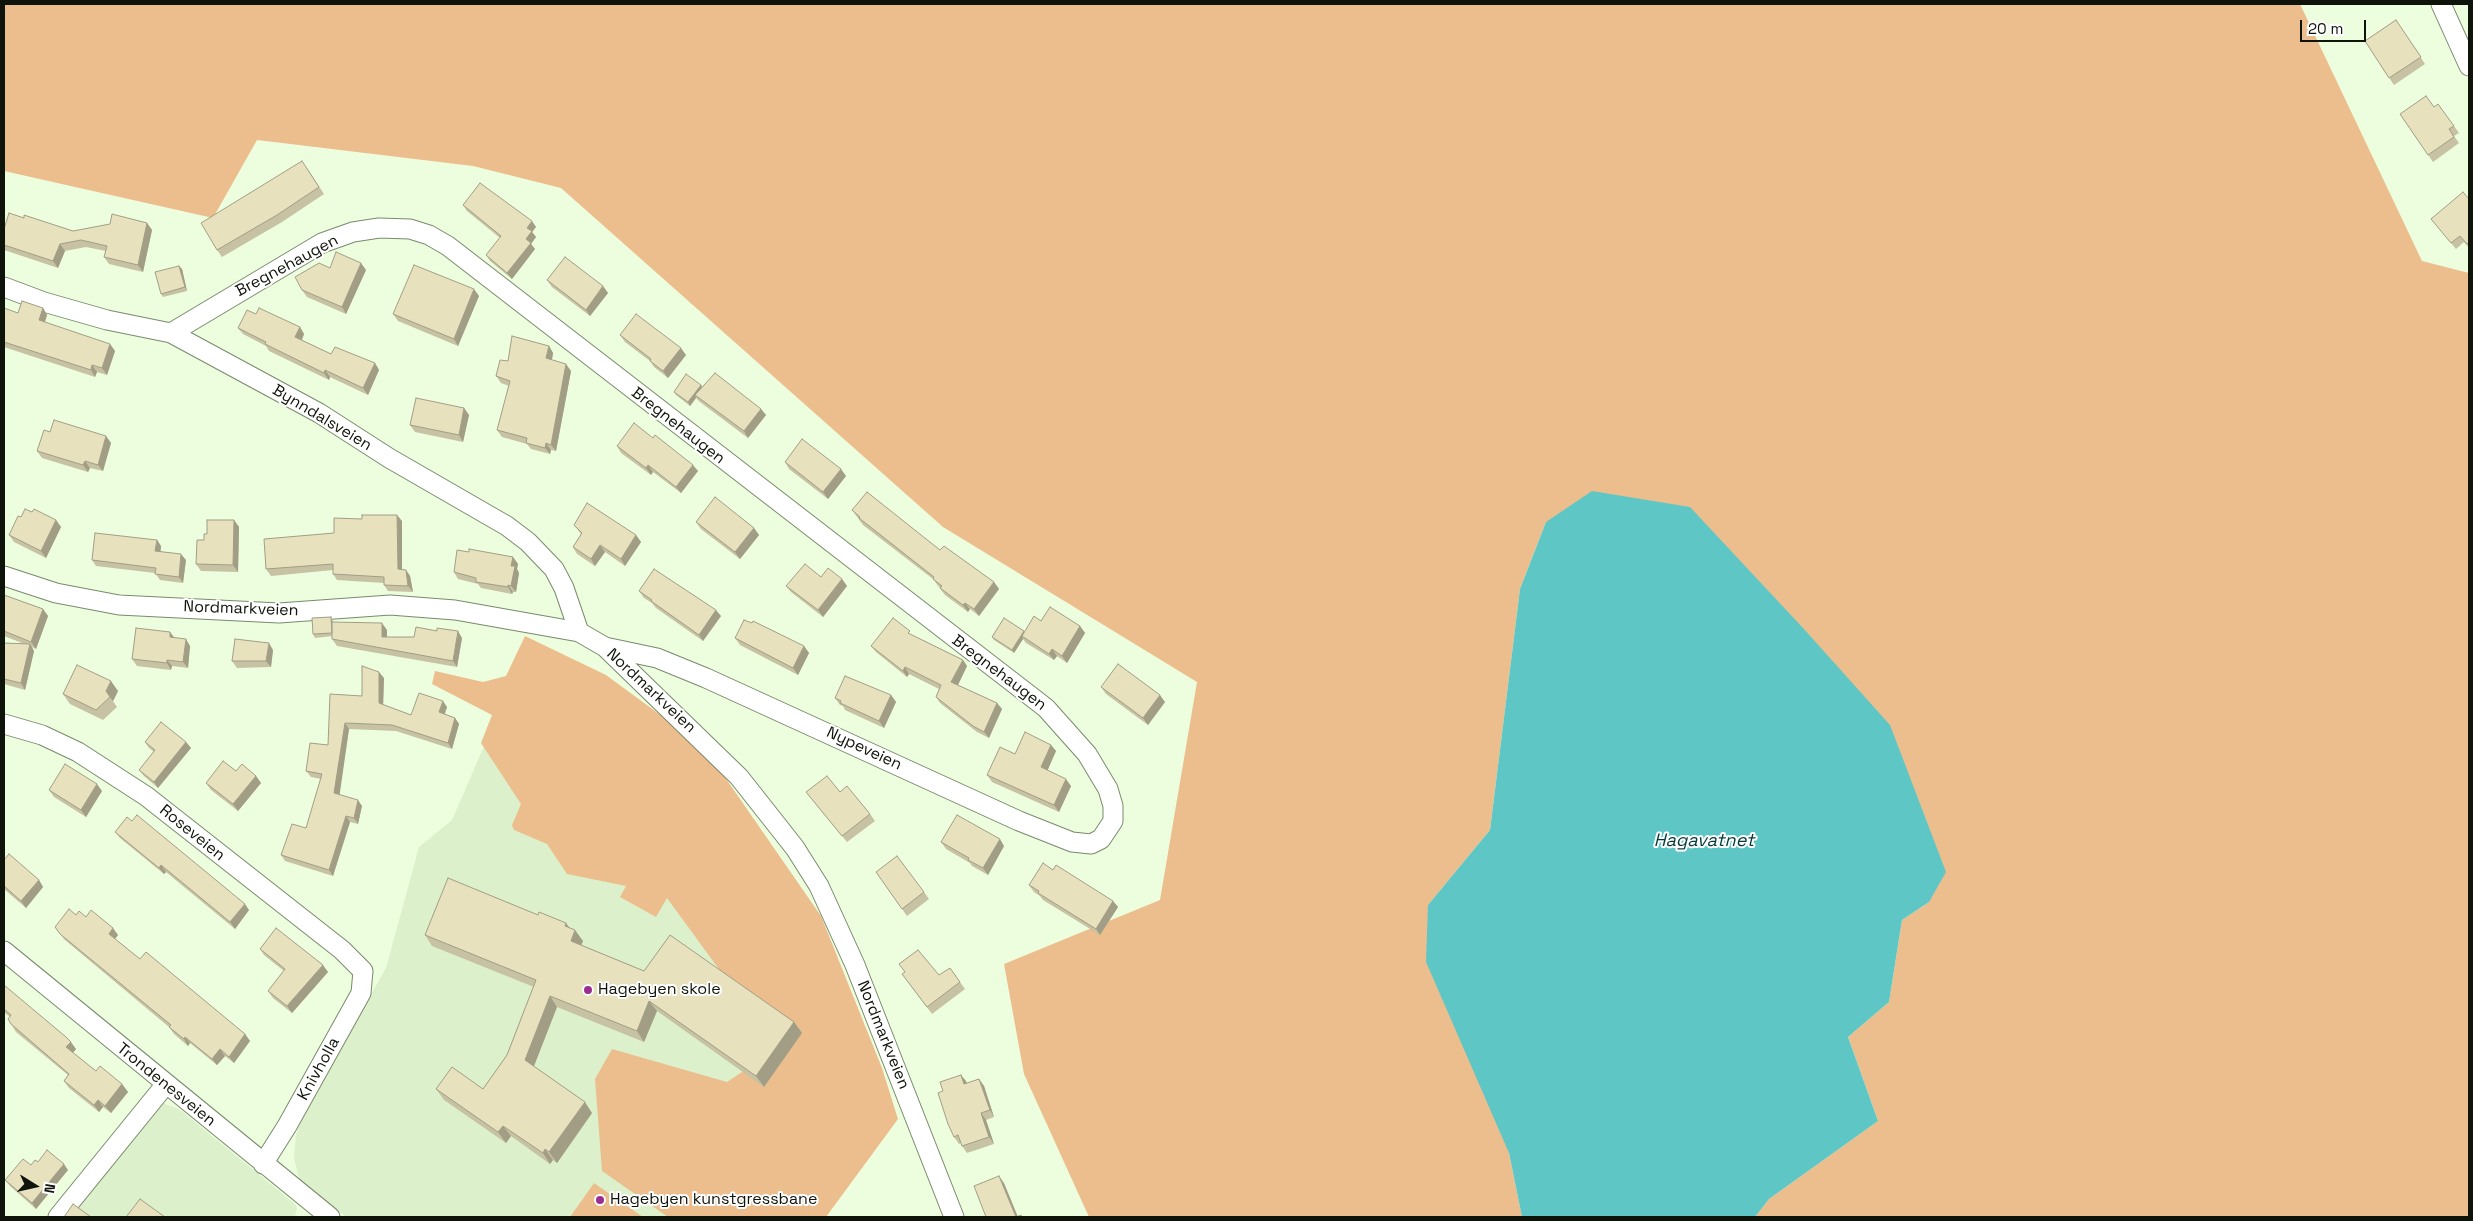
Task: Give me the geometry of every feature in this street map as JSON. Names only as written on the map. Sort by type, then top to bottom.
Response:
[{"type":"street","points":[[2441,4],[2469,66]]},
{"type":"street","name":"Bregnehaugen","points":[[171,333],[322,243],[353,232],[379,228],[410,229],[429,235],[448,246],[1046,708],[1087,754],[1108,789],[1114,806],[1112,822]]},
{"type":"street","name":"Bynndalsveien","points":[[4,287],[44,302],[107,320],[171,333],[319,413],[396,462],[506,526],[528,542],[554,568],[564,588],[579,632]]},
{"type":"street","name":"Nordmarkveien","points":[[4,576],[56,593],[119,605],[279,613],[390,605],[456,610],[579,632],[605,647],[738,777],[795,848],[819,886],[863,983],[954,1217]]},
{"type":"street","name":"Nypeveien","points":[[605,647],[657,658],[706,678],[1019,822],[1072,842],[1091,844],[1101,839],[1112,822]]},
{"type":"street","name":"Roseveien","points":[[4,724],[42,735],[78,752],[146,796],[342,950],[363,971]]},
{"type":"street","name":"Trondenesveien","points":[[4,951],[263,1164],[320,1214]]},
{"type":"street","name":"Knivholla","points":[[263,1164],[287,1126],[361,992],[363,971]]},
{"type":"street","points":[[58,1217],[166,1084]]},
{"type":"shaded area","points":[[4,4],[2300,4],[2422,261],[2469,273],[2469,1217],[1755,1217],[1769,1199],[1878,1121],[1848,1037],[1889,1002],[1902,920],[1929,902],[1546,522],[1520,589],[1490,830],[1428,905],[1509,1153],[1522,1217],[1089,1217],[1024,1074],[1004,964],[1160,900],[1197,682],[943,527],[561,188],[473,166],[257,140],[213,218],[4,171]]},
{"type":"shaded area","points":[[525,636],[606,675],[704,747],[821,916],[882,1068],[898,1119],[826,1217],[668,1217],[602,1171],[595,1079],[612,1049],[727,1082],[766,1056],[756,1020],[667,898],[656,917],[620,897],[626,886],[567,874],[547,844],[514,830],[512,825],[521,804],[481,743],[492,715],[432,684],[435,671],[483,682],[506,676]]},
{"type":"shaded area","name":"Hagebyen skole","points":[[491,730],[726,893],[822,1217],[346,1217],[299,1179],[294,1158],[296,1135],[304,1112],[386,968],[419,847],[452,820]]},
{"type":"shaded area","points":[[162,1103],[179,1109],[295,1204],[297,1208],[295,1217],[66,1217],[157,1105]]},
{"type":"shaded area","name":"Hagebyen kunstgressbane","points":[[594,1183],[643,1217],[570,1217]]},
{"type":"water","name":"Hagavatnet","points":[[1592,491],[1690,507],[1803,628],[1890,725],[1946,872],[1929,902],[1902,920],[1889,1002],[1848,1037],[1878,1121],[1769,1199],[1755,1217],[1522,1217],[1509,1153],[1426,962],[1428,905],[1490,830],[1520,589],[1546,522]]},
{"type":"building","points":[[2396,20],[2421,57],[2389,78],[2365,41]]},
{"type":"building","points":[[2426,96],[2434,107],[2438,104],[2454,126],[2449,129],[2454,137],[2428,155],[2400,114]]},
{"type":"building","points":[[302,161],[319,187],[277,215],[217,250],[201,223]]},
{"type":"building","points":[[480,183],[532,221],[527,228],[532,231],[526,239],[531,243],[507,273],[486,255],[501,236],[463,205]]},
{"type":"building","points":[[2463,192],[2469,199],[2469,242],[2467,244],[2460,236],[2451,243],[2431,219]]},
{"type":"building","points":[[9,213],[24,218],[24,215],[73,231],[110,224],[112,214],[147,223],[138,265],[104,257],[107,246],[81,240],[60,244],[53,261],[4,245],[4,229]]},
{"type":"building","points":[[336,252],[361,263],[342,307],[302,290],[295,277],[319,263],[330,268]]},
{"type":"building","points":[[565,257],[603,286],[586,310],[547,280]]},
{"type":"building","points":[[414,265],[474,289],[454,339],[393,314]]},
{"type":"building","points":[[179,266],[185,287],[161,294],[155,272]]},
{"type":"building","points":[[22,301],[43,308],[39,320],[110,344],[102,368],[92,365],[91,370],[4,342],[4,308],[18,313]]},
{"type":"building","points":[[259,308],[300,327],[295,337],[331,354],[335,347],[375,363],[363,388],[325,370],[324,373],[265,344],[266,342],[238,328],[247,310],[256,314]]},
{"type":"building","points":[[636,314],[681,348],[663,371],[620,335]]},
{"type":"building","points":[[512,336],[549,346],[546,358],[566,364],[551,445],[546,443],[545,448],[526,443],[527,438],[497,430],[510,381],[496,376],[500,360],[508,361]]},
{"type":"building","points":[[715,373],[761,409],[744,431],[695,395]]},
{"type":"building","points":[[686,374],[701,385],[688,402],[674,392]]},
{"type":"building","points":[[416,398],[464,408],[459,435],[410,425]]},
{"type":"building","points":[[54,420],[106,436],[98,465],[85,461],[83,465],[37,451],[44,430],[50,432]]},
{"type":"building","points":[[634,423],[653,438],[655,435],[693,465],[676,487],[648,465],[646,468],[617,446]]},
{"type":"building","points":[[802,439],[841,469],[823,492],[785,462]]},
{"type":"building","points":[[867,492],[940,550],[944,546],[994,582],[974,609],[965,603],[963,605],[940,588],[942,586],[933,579],[934,577],[859,518],[852,510]]},
{"type":"building","points":[[715,497],[754,528],[735,552],[696,522]]},
{"type":"building","points":[[587,503],[636,535],[621,559],[600,545],[591,559],[573,547],[582,533],[574,525]]},
{"type":"building","points":[[25,509],[32,512],[34,509],[56,520],[41,551],[9,535],[18,516],[21,517]]},
{"type":"building","points":[[362,515],[397,515],[398,569],[406,570],[408,586],[384,585],[384,577],[333,574],[333,564],[266,569],[264,539],[334,533],[334,518],[362,519]]},
{"type":"building","points":[[207,520],[234,520],[233,565],[196,564],[197,540],[204,540],[204,534],[207,534]]},
{"type":"building","points":[[95,533],[157,540],[155,551],[181,554],[179,577],[155,574],[156,568],[92,560]]},
{"type":"building","points":[[469,549],[513,557],[511,566],[515,566],[511,586],[476,582],[476,578],[454,572],[457,550],[469,552]]},
{"type":"building","points":[[805,564],[821,577],[828,568],[842,579],[818,610],[786,586]]},
{"type":"building","points":[[654,569],[716,610],[699,635],[639,591]]},
{"type":"building","points":[[4,595],[43,609],[31,642],[4,631]]},
{"type":"building","points":[[1050,607],[1080,626],[1062,656],[1052,649],[1049,654],[1022,636],[1034,616],[1041,621]]},
{"type":"building","points":[[331,617],[332,633],[313,634],[312,618]]},
{"type":"building","points":[[893,618],[910,631],[908,633],[963,660],[951,682],[997,703],[984,732],[973,726],[936,697],[941,685],[905,667],[903,671],[871,646]]},
{"type":"building","points":[[1004,618],[1024,631],[1012,650],[992,637]]},
{"type":"building","points":[[744,620],[752,623],[753,621],[804,646],[793,668],[735,638]]},
{"type":"building","points":[[332,622],[382,623],[382,637],[414,637],[416,627],[437,631],[437,628],[458,631],[453,661],[332,639]]},
{"type":"building","points":[[136,628],[170,632],[170,637],[186,639],[183,662],[167,660],[167,663],[132,659]]},
{"type":"building","points":[[235,639],[269,643],[266,661],[232,661]]},
{"type":"building","points":[[4,643],[30,644],[21,683],[4,679]]},
{"type":"building","points":[[1118,664],[1160,695],[1143,718],[1101,687]]},
{"type":"building","points":[[77,665],[111,681],[106,691],[110,697],[96,710],[63,694]]},
{"type":"building","points":[[362,666],[379,672],[379,703],[411,715],[419,693],[443,701],[439,712],[455,718],[448,743],[392,725],[345,723],[334,793],[358,800],[354,818],[346,816],[329,870],[281,855],[292,824],[306,828],[322,774],[306,771],[310,743],[328,745],[330,694],[362,696]]},
{"type":"building","points":[[845,676],[891,695],[879,721],[840,703],[841,701],[835,698]]},
{"type":"building","points":[[161,722],[186,742],[154,782],[139,770],[155,750],[145,742]]},
{"type":"building","points":[[1025,732],[1051,745],[1041,767],[1066,779],[1054,805],[987,775],[1000,747],[1015,754]]},
{"type":"building","points":[[223,761],[236,771],[242,764],[256,776],[233,804],[206,783]]},
{"type":"building","points":[[65,764],[97,784],[81,810],[49,790]]},
{"type":"building","points":[[827,776],[840,792],[847,786],[870,814],[842,836],[806,792]]},
{"type":"building","points":[[137,815],[245,904],[230,922],[161,865],[159,868],[115,832],[127,817],[132,821]]},
{"type":"building","points":[[957,815],[1000,839],[983,868],[941,842]]},
{"type":"building","points":[[9,854],[39,880],[21,901],[4,886],[4,860]]},
{"type":"building","points":[[897,856],[924,892],[902,909],[876,872]]},
{"type":"building","points":[[1043,863],[1053,870],[1056,865],[1113,901],[1096,929],[1038,893],[1039,891],[1029,885]]},
{"type":"building","points":[[448,878],[538,915],[539,912],[566,923],[565,926],[575,930],[571,941],[644,971],[670,935],[794,1022],[756,1076],[649,1001],[637,1031],[550,996],[525,1060],[585,1102],[549,1152],[545,1149],[543,1153],[503,1126],[498,1132],[436,1089],[452,1067],[483,1089],[507,1055],[536,980],[425,935]]},
{"type":"building","points":[[69,909],[76,915],[79,911],[86,917],[91,910],[113,928],[109,934],[140,959],[146,952],[245,1034],[229,1057],[220,1049],[212,1059],[185,1037],[184,1039],[169,1027],[171,1025],[60,934],[55,927]]},
{"type":"building","points":[[276,928],[323,965],[287,1006],[268,991],[285,969],[260,949]]},
{"type":"building","points":[[918,950],[939,975],[950,968],[960,982],[927,1007],[902,974],[905,972],[899,964]]},
{"type":"building","points":[[4,985],[71,1042],[66,1047],[96,1071],[100,1066],[122,1084],[105,1106],[98,1100],[94,1105],[64,1081],[69,1074],[11,1024],[8,1019],[11,1015],[4,1009]]},
{"type":"building","points":[[961,1075],[964,1084],[979,1079],[990,1110],[981,1113],[989,1137],[962,1146],[958,1135],[954,1137],[948,1124],[938,1093],[943,1091],[940,1082]]},
{"type":"building","points":[[47,1150],[64,1164],[32,1203],[5,1180],[23,1159],[31,1165],[35,1160],[38,1162]]},
{"type":"building","points":[[999,1176],[1016,1217],[986,1217],[974,1186]]},
{"type":"building","points":[[140,1199],[165,1217],[126,1217]]},
{"type":"building","points":[[73,1204],[91,1217],[64,1217]]},
{"type":"place","name":"Hagebyen skole","points":[[588,990]]},
{"type":"place","name":"Hagebyen kunstgressbane","points":[[600,1200]]}]
